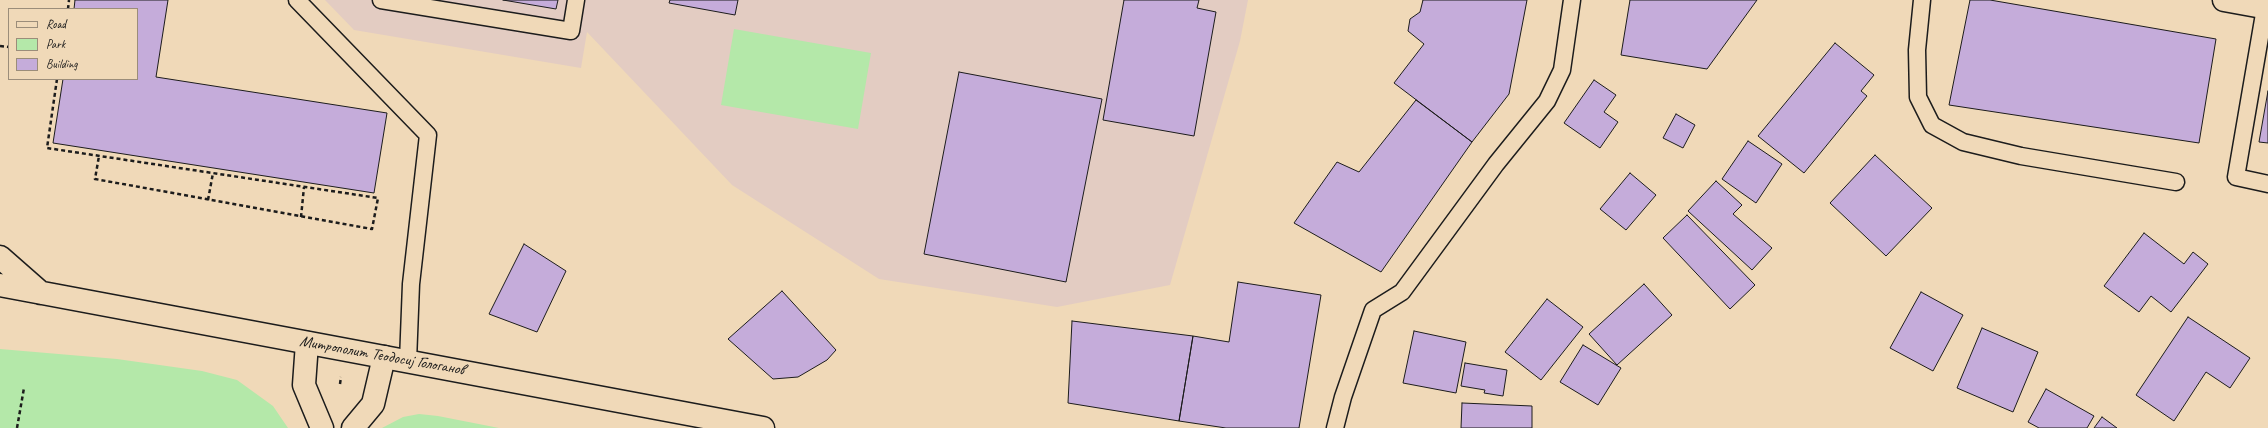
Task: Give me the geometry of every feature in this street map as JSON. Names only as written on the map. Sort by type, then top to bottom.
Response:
[{"type":"street","points":[[2224,0],[2267,8]]},
{"type":"street","points":[[0,257],[42,293]]},
{"type":"street","name":"Митрополит Теодосиј Гологанов","points":[[0,285],[763,428]]},
{"type":"street","points":[[307,343],[304,385],[322,428]]},
{"type":"street","points":[[353,428],[372,404],[384,357]]},
{"type":"lane","points":[[297,0],[428,136],[411,284],[408,361]]},
{"type":"lane","points":[[382,0],[571,31],[576,0]]},
{"type":"lane","points":[[1336,428],[1343,397],[1373,310],[1402,292],[1496,164],[1547,101],[1562,70],[1572,0]]},
{"type":"lane","points":[[1922,0],[1917,50],[1918,98],[1932,125],[1963,142],[2021,156],[2176,182]]},
{"type":"lane","points":[[2267,8],[2236,177],[2268,184]]},
{"type":"path","points":[[57,80],[47,148],[378,198],[372,229],[95,179],[99,156]]},
{"type":"path","points":[[208,200],[213,173]]},
{"type":"path","points":[[301,217],[304,187]]},
{"type":"path","points":[[17,428],[24,388]]},
{"type":"shaded area","points":[[325,0],[1248,0],[1240,41],[1170,285],[1057,307],[879,279],[732,185],[587,32],[581,68],[354,30]]},
{"type":"green space","points":[[734,29],[871,53],[858,129],[721,105]]},
{"type":"green space","points":[[0,349],[117,359],[202,371],[237,380],[273,406],[288,428],[0,428]]},
{"type":"green space","points":[[419,414],[438,416],[499,428],[382,428],[403,417]]},
{"type":"building","points":[[75,0],[168,0],[156,77],[387,113],[374,193],[53,143],[63,80],[138,80],[138,8],[74,8]]},
{"type":"building","points":[[503,0],[558,0],[556,9]]},
{"type":"building","points":[[670,0],[738,0],[735,15],[669,3]]},
{"type":"building","points":[[1124,0],[1199,0],[1197,8],[1216,12],[1194,136],[1103,120]]},
{"type":"building","points":[[1423,0],[1527,0],[1509,94],[1472,142],[1394,83],[1424,44],[1408,31],[1410,19],[1420,12]]},
{"type":"building","points":[[1630,0],[1757,0],[1707,69],[1621,55]]},
{"type":"building","points":[[1970,0],[1990,0],[2216,39],[2199,143],[1949,105]]},
{"type":"building","points":[[1835,43],[1874,75],[1861,91],[1867,96],[1804,173],[1758,136]]},
{"type":"building","points":[[959,72],[1102,99],[1066,282],[924,254]]},
{"type":"building","points":[[1594,80],[1616,95],[1604,112],[1618,122],[1600,148],[1564,123]]},
{"type":"building","points":[[2268,91],[2268,143],[2259,142]]},
{"type":"building","points":[[1416,100],[1472,142],[1381,272],[1294,223],[1337,162],[1359,172]]},
{"type":"building","points":[[1676,114],[1695,125],[1683,148],[1663,138]]},
{"type":"building","points":[[1748,141],[1782,164],[1756,203],[1722,179]]},
{"type":"building","points":[[1875,155],[1932,208],[1886,256],[1830,203]]},
{"type":"building","points":[[1630,173],[1656,195],[1626,230],[1600,209]]},
{"type":"building","points":[[1716,181],[1742,205],[1733,214],[1772,248],[1752,270],[1688,211]]},
{"type":"building","points":[[1687,215],[1755,285],[1730,309],[1663,238]]},
{"type":"building","points":[[2144,233],[2184,264],[2193,252],[2208,264],[2171,312],[2151,296],[2139,312],[2104,286]]},
{"type":"building","points":[[524,244],[566,271],[537,332],[489,314]]},
{"type":"building","points":[[1238,282],[1321,295],[1299,428],[1226,428],[1179,421],[1193,336],[1229,342]]},
{"type":"building","points":[[1644,284],[1672,315],[1617,365],[1589,334]]},
{"type":"building","points":[[782,291],[836,350],[827,360],[798,377],[773,379],[728,339]]},
{"type":"building","points":[[1921,292],[1963,315],[1933,371],[1890,348]]},
{"type":"building","points":[[1547,299],[1583,327],[1541,380],[1505,352]]},
{"type":"building","points":[[2188,317],[2250,358],[2230,388],[2206,372],[2174,421],[2136,395]]},
{"type":"building","points":[[1072,321],[1193,336],[1179,421],[1068,403]]},
{"type":"building","points":[[1982,328],[2038,352],[2013,412],[1957,388]]},
{"type":"building","points":[[1414,331],[1466,342],[1456,393],[1403,383]]},
{"type":"building","points":[[1583,345],[1621,368],[1598,405],[1560,382]]},
{"type":"building","points":[[1465,363],[1507,370],[1503,396],[1484,393],[1485,390],[1461,386]]},
{"type":"building","points":[[2046,389],[2094,416],[2087,428],[2039,428],[2028,422]]},
{"type":"building","points":[[1462,403],[1532,406],[1532,428],[1461,428]]},
{"type":"building","points":[[2102,417],[2117,428],[2094,428]]}]
